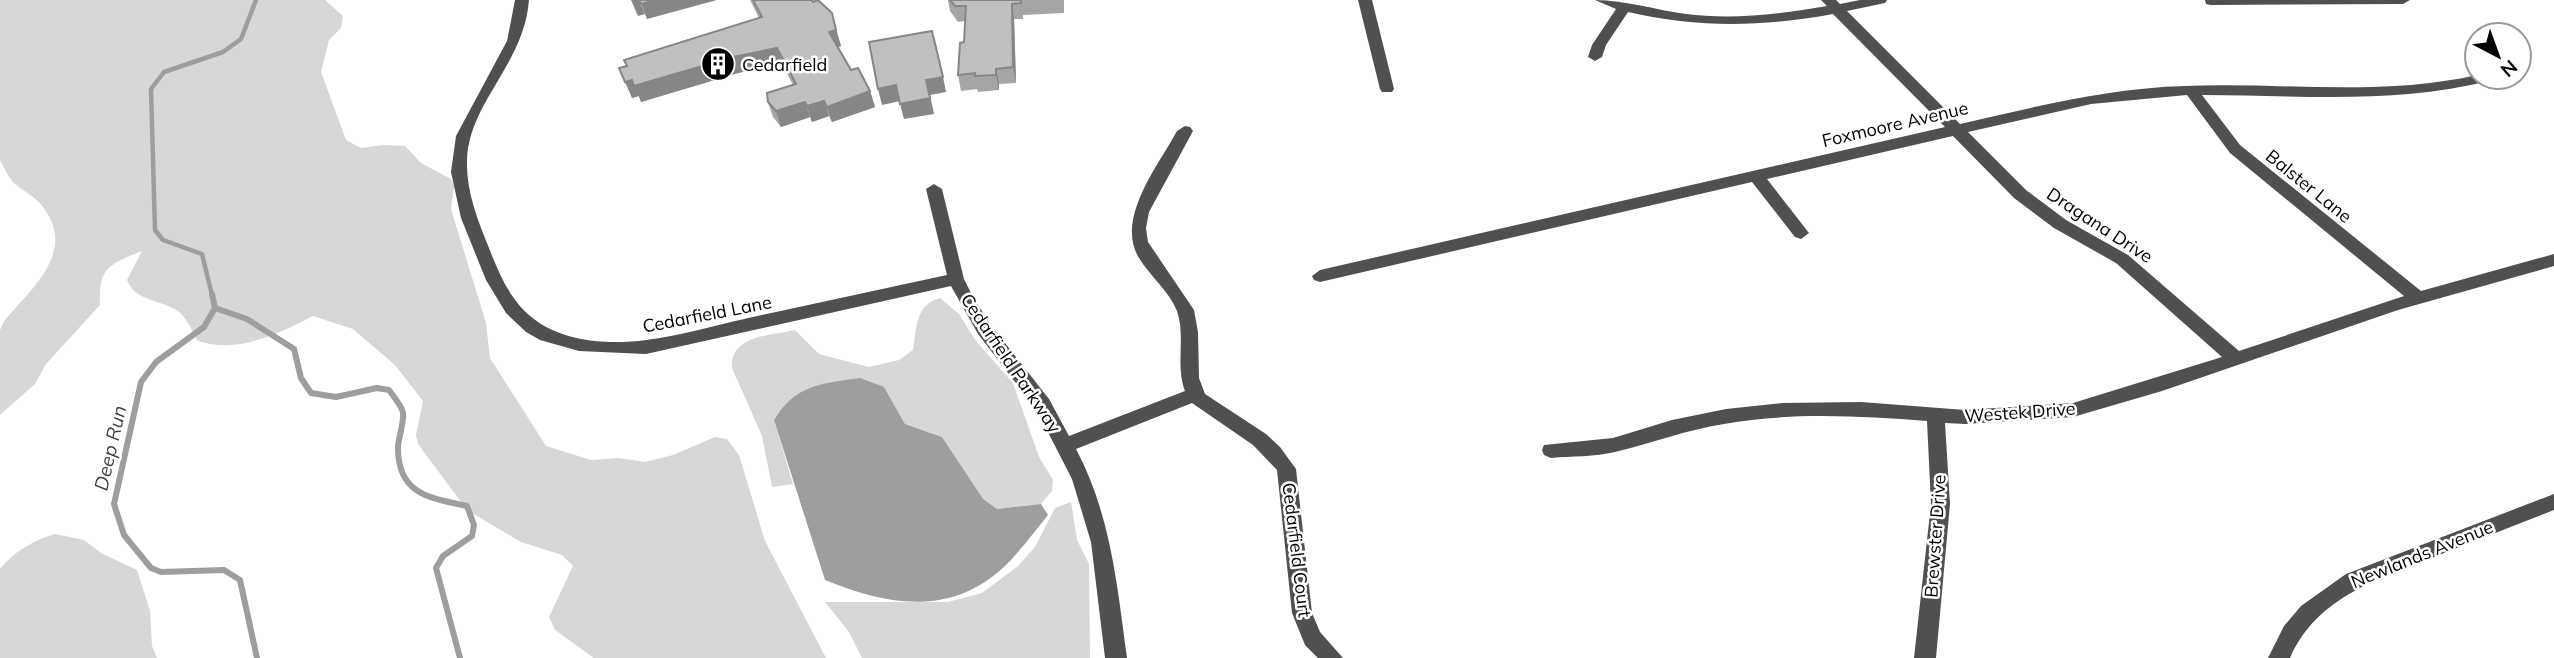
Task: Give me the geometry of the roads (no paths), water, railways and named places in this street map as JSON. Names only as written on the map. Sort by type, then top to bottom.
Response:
[{"type":"street","name":"Cedarfield Lane","points":[[522,0],[521,20],[513,44],[464,135],[459,163],[470,222],[495,283],[514,311],[532,327],[555,338],[577,344],[606,348],[646,347],[956,279]]},
{"type":"street","points":[[1366,0],[1387,89]]},
{"type":"street","points":[[1602,0],[1673,17],[1730,22],[1771,21],[1832,5],[1880,0]]},
{"type":"street","points":[[2211,1],[2403,0]]},
{"type":"street","name":"Dragana Drive","points":[[1832,5],[2038,209],[2141,274],[2236,359]]},
{"type":"street","points":[[1595,57],[1599,45],[1624,7]]},
{"type":"street","name":"Foxmoore Avenue","points":[[1320,276],[2091,99],[2190,90],[2386,94],[2463,83]]},
{"type":"street","name":"Balster Lane","points":[[2190,90],[2235,149],[2418,298]]},
{"type":"street","points":[[1066,444],[1196,394],[1189,376],[1189,323],[1184,307],[1143,252],[1138,241],[1137,225],[1141,212],[1185,131]]},
{"type":"street","points":[[1756,176],[1801,233]]},
{"type":"street","name":"Cedarfield Parkway","points":[[934,189],[956,279],[984,328],[1043,404],[1082,479],[1101,542],[1116,658]]},
{"type":"street","name":"Westek Drive","points":[[1551,450],[1613,445],[1672,427],[1757,412],[1819,408],[1965,417],[2073,410],[2418,298],[2554,260]]},
{"type":"street","name":"Cedarfield Court","points":[[1196,394],[1206,405],[1257,436],[1275,451],[1286,469],[1302,613],[1312,638],[1332,658]]},
{"type":"street","name":"Brewster Drive","points":[[1925,658],[1941,484],[1940,442],[1935,414]]},
{"type":"street","name":"Newlands Avenue","points":[[2279,658],[2302,617],[2335,590],[2353,580],[2554,502]]},
{"type":"waterway","name":"Deep Run","points":[[212,295],[202,254],[163,240],[155,230],[151,89],[164,72],[223,52],[241,39],[256,0]]},
{"type":"waterway","name":"Deep Run","points":[[212,294],[215,308]]},
{"type":"waterway","name":"Deep Run","points":[[215,308],[247,319],[294,349],[301,378],[311,393],[336,397],[377,388],[389,390],[397,401],[403,413],[398,446],[403,475],[409,484],[428,496],[467,506],[474,525],[472,536],[443,556],[436,568],[460,658]]},
{"type":"waterway","name":"Deep Run","points":[[215,308],[204,327],[156,362],[141,382],[114,504],[124,535],[151,568],[161,572],[224,570],[240,580],[257,658]]},
{"type":"place","name":"Cedarfield","points":[[718,64]]}]
